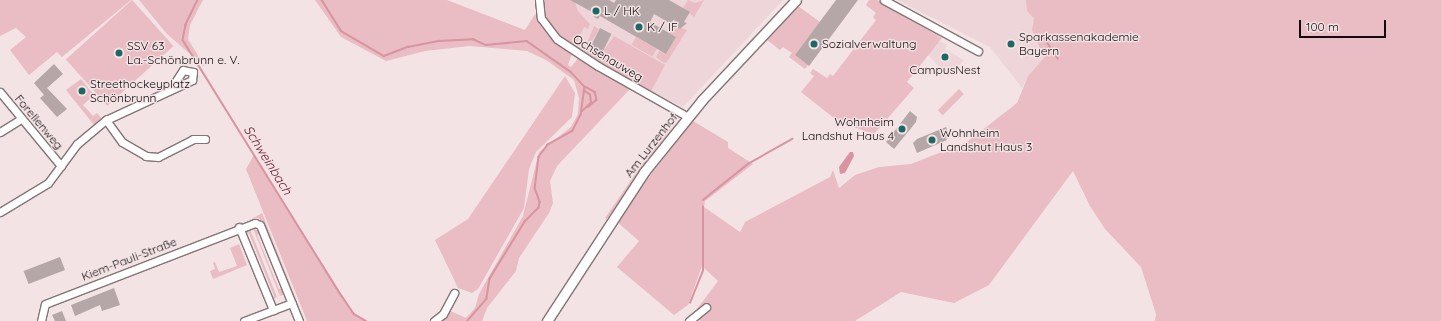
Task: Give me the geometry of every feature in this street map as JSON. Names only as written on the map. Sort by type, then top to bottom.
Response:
[{"type":"street","name":"Ochsenauweg","points":[[540,0],[541,18],[557,39],[598,66],[688,117]]},
{"type":"street","name":"Am Lurzenhof","points":[[547,321],[624,200],[688,117],[796,0]]},
{"type":"street","points":[[884,0],[978,51]]},
{"type":"street","points":[[0,212],[48,183],[78,144],[106,120],[170,90]]},
{"type":"street","name":"Forellenweg","points":[[0,92],[61,166]]},
{"type":"street","points":[[0,132],[21,119]]},
{"type":"street","points":[[106,120],[122,142],[146,156],[158,157],[194,138],[205,139]]},
{"type":"street","name":"Kiem-Pauli-Straße","points":[[41,321],[44,304],[250,223],[260,226],[292,302]]},
{"type":"street","points":[[239,227],[272,310]]},
{"type":"street","points":[[434,321],[443,314],[454,293]]},
{"type":"street","points":[[244,321],[292,302],[299,321]]},
{"type":"street","points":[[689,321],[706,307]]},
{"type":"shaded area","points":[[0,0],[131,0],[62,57],[57,52],[29,75],[10,50],[26,37],[16,28],[0,36]]},
{"type":"shaded area","name":"SSV 63 La.-Schönbrunn e. V.","points":[[132,0],[173,46],[107,106],[66,60]]},
{"type":"shaded area","points":[[139,0],[203,0],[190,25],[188,39],[205,67],[167,34]]},
{"type":"shaded area","points":[[315,0],[447,0],[525,30],[535,14],[547,34],[572,53],[568,65],[571,67],[579,57],[631,88],[557,166],[550,181],[553,203],[549,213],[519,258],[516,271],[487,308],[482,321],[434,321],[446,309],[466,318],[475,308],[479,294],[523,216],[539,152],[571,127],[578,114],[579,98],[574,80],[546,60],[527,51],[470,46],[425,51],[386,61],[341,37]]},
{"type":"shaded area","points":[[542,0],[783,0],[683,107],[614,72],[561,38],[545,16]]},
{"type":"shaded area","points":[[542,0],[574,0],[578,11],[590,24],[588,29],[584,27],[576,44],[579,48],[561,38],[548,23]]},
{"type":"shaded area","points":[[688,0],[695,3],[704,0],[694,17],[683,8]]},
{"type":"shaded area","points":[[869,0],[877,0],[942,38],[907,82],[914,88],[874,134],[839,122],[801,92],[814,76],[810,73],[813,69],[827,78],[830,74],[833,76],[876,20],[873,17],[876,13],[866,5]]},
{"type":"shaded area","name":"Sparkassenakademie Bayern","points":[[897,0],[1043,0],[1032,30],[1045,61],[1028,76],[1022,88],[990,47]]},
{"type":"shaded area","points":[[1026,0],[1441,0],[1441,321],[1155,321],[1156,314],[1141,267],[1105,229],[1090,206],[1073,171],[989,285],[954,303],[901,292],[855,321],[700,321],[697,309],[718,281],[702,266],[688,305],[674,315],[617,267],[639,241],[615,220],[693,121],[728,142],[728,148],[753,164],[705,201],[704,207],[740,232],[745,222],[830,177],[833,170],[839,188],[855,175],[879,167],[911,164],[967,142],[1017,103],[1028,76],[1044,58],[1032,30],[1034,18],[1027,11]]},
{"type":"shaded area","points":[[798,6],[820,22],[795,55],[808,65],[805,69],[789,57],[792,53],[783,47],[780,50],[767,40]]},
{"type":"shaded area","points":[[674,25],[687,30],[667,62],[664,63],[656,57],[659,51],[666,54],[676,37],[669,33]]},
{"type":"shaded area","points":[[594,26],[599,29],[587,50],[599,57],[614,36],[665,65],[651,91],[583,53]]},
{"type":"shaded area","points":[[636,37],[657,49],[652,57],[632,45]]},
{"type":"shaded area","name":"CampusNest","points":[[940,41],[947,45],[945,49],[964,60],[948,77],[928,55]]},
{"type":"shaded area","points":[[565,76],[575,93],[572,117],[536,152],[529,169],[524,208],[478,289],[472,293],[458,288],[435,240],[468,219]]},
{"type":"shaded area","points":[[81,79],[94,95],[83,105],[93,116],[97,113],[102,119],[94,125],[66,90]]},
{"type":"shaded area","points":[[959,89],[964,94],[943,115],[938,110]]},
{"type":"shaded area","points":[[676,122],[607,219],[605,218],[643,163]]},
{"type":"shaded area","points":[[850,152],[853,152],[854,156],[845,173],[840,174],[839,167]]},
{"type":"shaded area","points":[[254,155],[354,314],[366,321],[307,321],[246,169]]},
{"type":"shaded area","points":[[262,213],[299,307],[298,308],[263,222],[258,218],[250,220]]},
{"type":"shaded area","points":[[249,227],[277,297],[271,300],[274,296],[249,233],[246,234]]},
{"type":"shaded area","points":[[253,228],[261,233],[257,235],[279,289],[283,288],[285,294],[280,296]]},
{"type":"shaded area","points":[[239,244],[247,265],[213,279],[210,271],[215,269],[213,263],[215,262],[219,272],[237,266],[230,248]]},
{"type":"building","points":[[570,0],[609,0],[614,3],[616,0],[669,0],[690,12],[684,22],[687,23],[680,29],[654,14],[650,22],[676,37],[666,54],[600,16],[598,19],[594,17],[592,12]]},
{"type":"building","name":"Sozialverwaltung","points":[[836,0],[858,0],[809,66],[795,55]]},
{"type":"building","points":[[600,28],[612,34],[600,57],[588,51]]},
{"type":"building","points":[[54,64],[63,74],[47,88],[67,109],[57,117],[40,98],[44,95],[34,83]]},
{"type":"building","name":"Wohnheim Landshut Haus 4","points":[[910,111],[917,117],[916,122],[894,149],[886,142]]},
{"type":"building","name":"Wohnheim Landshut Haus 3","points":[[946,127],[950,136],[946,138],[947,140],[917,153],[913,143],[917,139]]},
{"type":"building","points":[[60,257],[65,270],[29,284],[24,271]]},
{"type":"building","points":[[114,288],[120,305],[102,311],[100,305],[75,316],[71,305]]},
{"type":"building","points":[[62,311],[66,321],[55,321],[52,315]]},
{"type":"waterway","name":"Schweinbach","points":[[198,0],[186,25],[183,40],[342,296],[354,314],[366,321]]},
{"type":"waterway","name":"Schweinbach","points":[[322,0],[341,31],[384,56],[408,47],[439,41],[473,39],[486,45],[527,41],[571,72],[585,87],[581,115],[573,131],[548,145],[539,157],[535,188],[540,202],[539,208],[525,222],[490,279],[487,299],[468,321]]},
{"type":"waterway","points":[[1043,36],[1058,58]]},
{"type":"waterway","points":[[586,87],[595,92],[597,100],[589,107]]},
{"type":"waterway","points":[[582,111],[591,103],[590,95],[584,91]]},
{"type":"waterway","points":[[703,200],[748,164],[792,139]]},
{"type":"waterway","points":[[690,303],[703,270],[703,207]]},
{"type":"place","name":"L / HK","points":[[596,11]]},
{"type":"place","name":"K / IF","points":[[639,27]]},
{"type":"place","name":"Sozialverwaltung","points":[[814,44]]},
{"type":"place","name":"Sparkassenakademie Bayern","points":[[1011,44]]},
{"type":"place","name":"SSV 63 La.-Schönbrunn e. V.","points":[[119,53]]},
{"type":"place","name":"CampusNest","points":[[945,57]]},
{"type":"place","name":"Streethockeyplatz Schönbrunn","points":[[82,91]]},
{"type":"place","name":"Wohnheim Landshut Haus 4","points":[[902,129]]},
{"type":"place","name":"Wohnheim Landshut Haus 3","points":[[932,140]]}]
